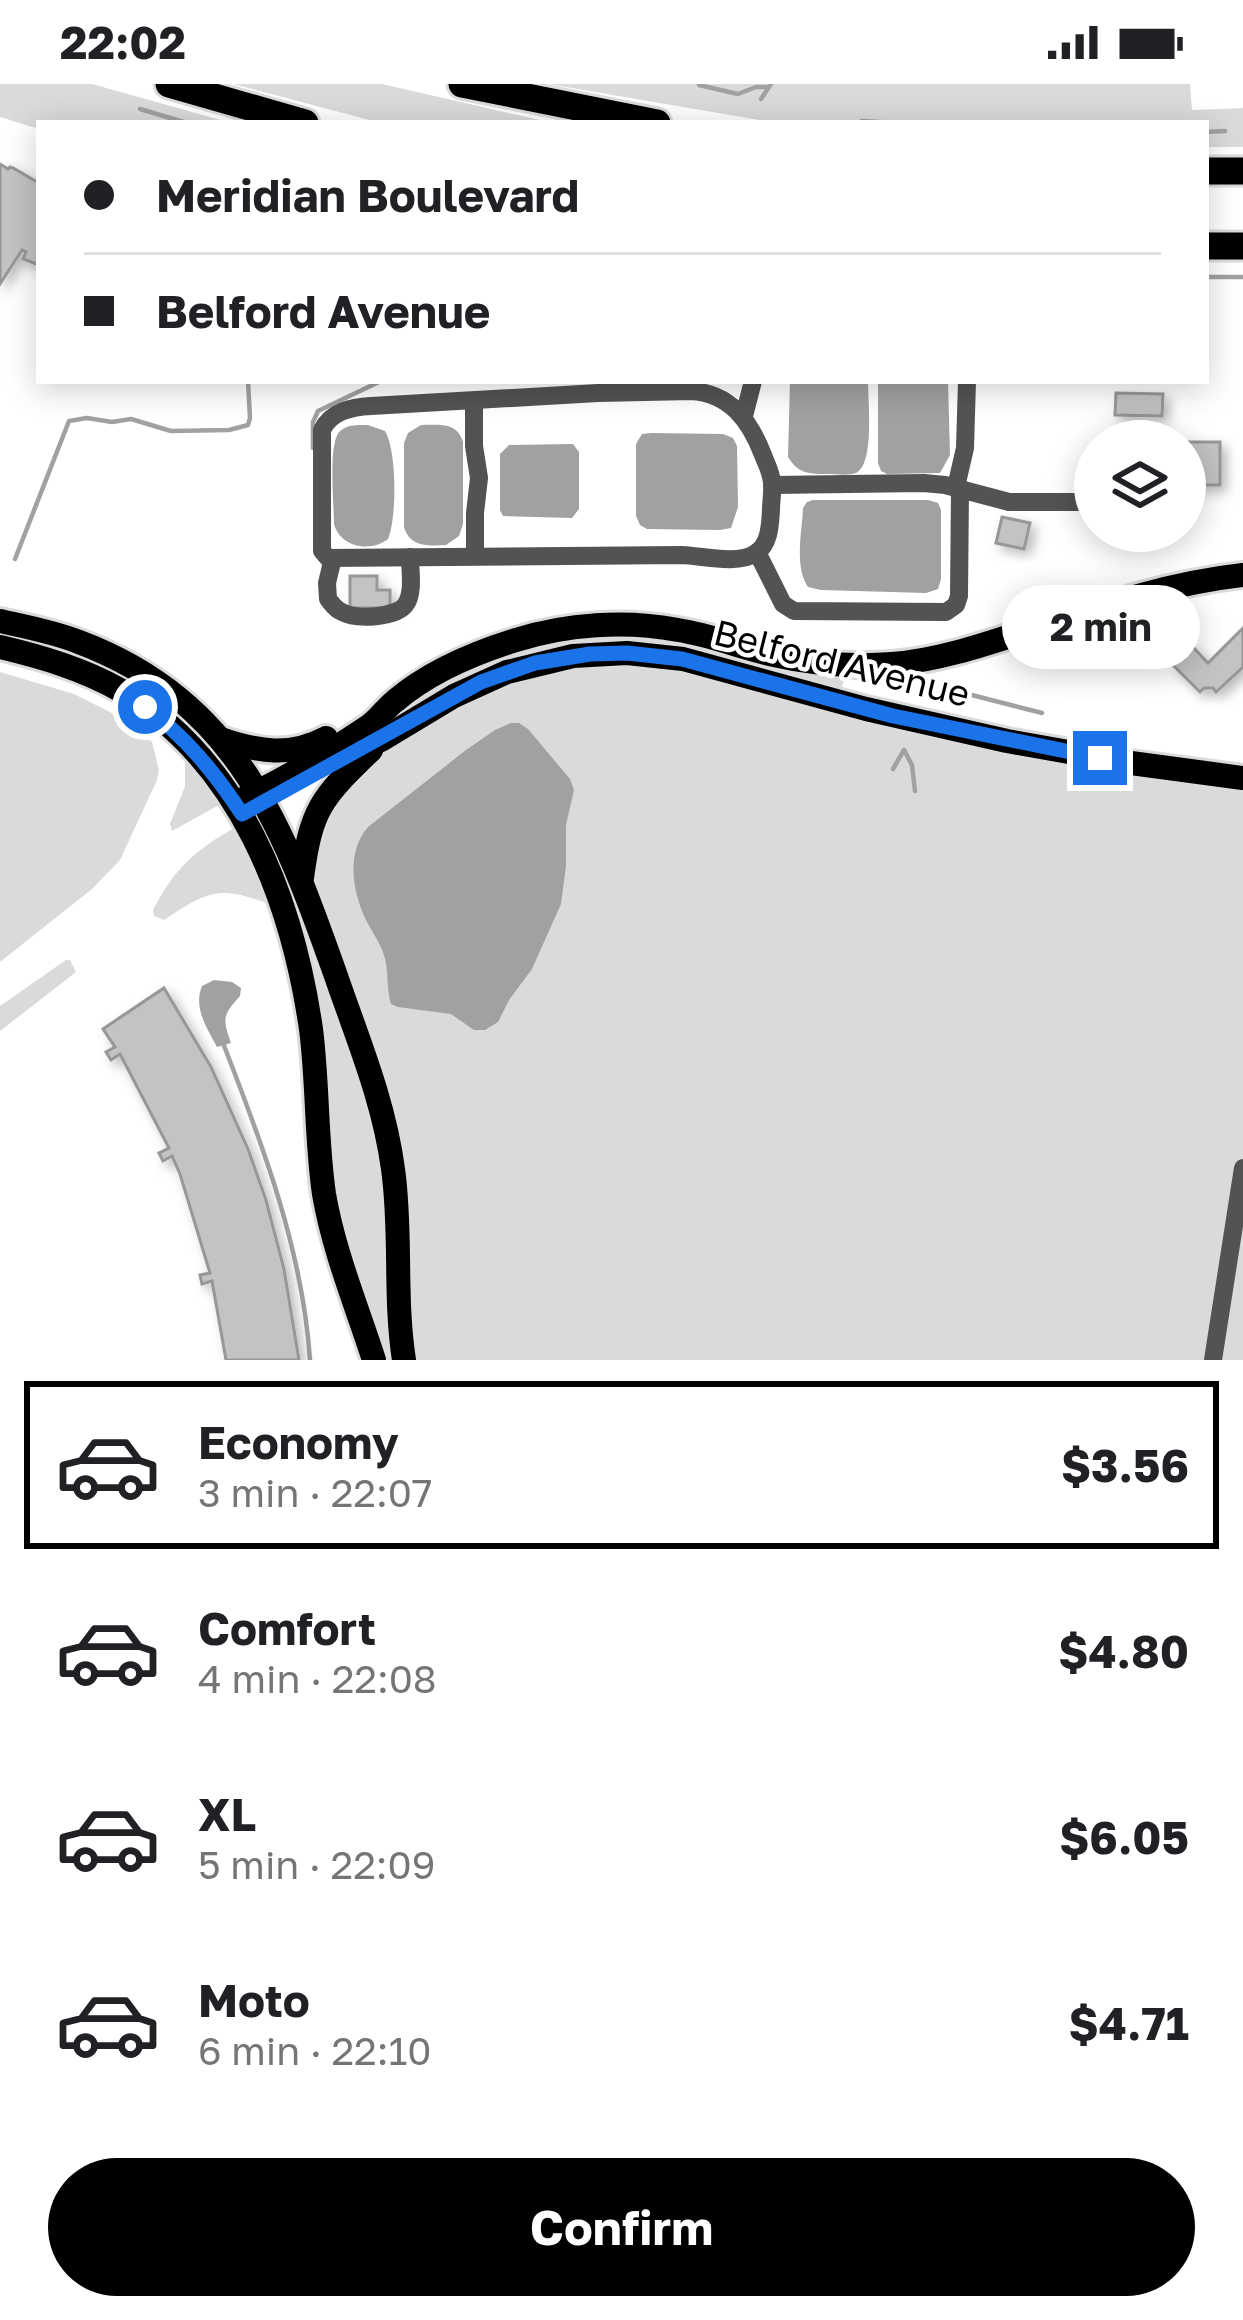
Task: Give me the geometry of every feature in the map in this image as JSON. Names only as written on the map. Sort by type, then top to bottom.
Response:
[{"type":"highway","points":[[169,84],[294,120]]},
{"type":"highway","points":[[462,84],[642,120]]},
{"type":"highway","points":[[1209,171],[1243,171]]},
{"type":"highway","points":[[1209,246],[1243,246]]},
{"type":"main road","name":"Belford Avenue","points":[[250,803],[371,725],[397,700],[472,656],[525,637],[572,628],[669,628],[794,659],[885,664],[969,649],[1166,587],[1243,575]]},
{"type":"main road","points":[[0,620],[77,641],[121,661],[175,696],[238,760],[300,971],[312,1040],[327,1209],[341,1267],[374,1360]]},
{"type":"main road","points":[[0,647],[73,668],[132,698],[281,833],[370,1071],[387,1135],[397,1209],[404,1360]]},
{"type":"main road","name":"Belford Avenue","points":[[250,803],[507,672],[565,657],[627,653],[689,660],[989,737],[1243,778]]},
{"type":"main road","points":[[220,738],[255,749],[297,750],[397,700]]},
{"type":"main road","points":[[301,884],[306,844],[320,806],[342,776],[381,740]]},
{"type":"lane","points":[[451,384],[453,402]]},
{"type":"lane","points":[[744,416],[752,384]]},
{"type":"lane","points":[[757,552],[783,604],[794,611],[946,613],[956,605],[960,592],[958,488],[967,384]]},
{"type":"lane","points":[[691,391],[714,396],[744,416],[759,444],[772,484],[764,546],[739,558],[325,556],[321,548],[321,433],[326,421],[358,406],[474,401],[691,391]]},
{"type":"lane","points":[[474,401],[479,478],[475,556]]},
{"type":"lane","points":[[772,484],[924,483],[1010,502],[1074,502]]},
{"type":"lane","points":[[333,558],[328,599],[343,613],[361,615],[394,614],[404,608],[410,594],[410,557]]},
{"type":"lane","points":[[1213,1360],[1243,1168]]},
{"type":"shaded area","points":[[0,84],[92,84],[220,120],[36,120],[36,128],[0,117]]},
{"type":"shaded area","points":[[233,84],[382,84],[540,120],[370,120]]},
{"type":"shaded area","points":[[548,84],[1190,84],[1192,110],[1243,108],[1243,147],[1209,147],[1209,120],[759,120]]},
{"type":"shaded area","points":[[790,384],[868,384],[868,445],[856,473],[809,473],[788,457]]},
{"type":"shaded area","points":[[878,384],[948,384],[950,455],[940,473],[887,474],[878,463]]},
{"type":"shaded area","points":[[368,425],[385,431],[394,468],[391,529],[388,539],[373,546],[349,543],[334,524],[336,439],[349,426]]},
{"type":"shaded area","points":[[421,425],[452,428],[463,442],[463,524],[459,536],[446,545],[415,542],[404,527],[404,443],[408,433]]},
{"type":"shaded area","points":[[642,434],[733,438],[738,507],[731,528],[647,529],[640,525],[636,444]]},
{"type":"shaded area","points":[[573,444],[579,452],[579,509],[572,518],[503,516],[500,454],[509,445]]},
{"type":"shaded area","points":[[813,500],[938,503],[938,589],[926,593],[808,587],[801,569],[800,538],[803,508]]},
{"type":"shaded area","points":[[638,633],[846,672],[840,695],[635,646],[409,713],[405,708],[452,676],[525,645]]},
{"type":"shaded area","points":[[658,663],[1243,786],[1243,1360],[411,1360],[406,1231],[311,888],[315,833],[359,768],[445,709],[551,667]]},
{"type":"shaded area","points":[[0,672],[74,694],[110,712],[152,742],[159,770],[120,860],[92,889],[0,962]]},
{"type":"shaded area","points":[[511,723],[528,729],[570,779],[574,790],[566,825],[566,866],[561,904],[532,969],[498,1022],[474,1030],[451,1014],[391,1004],[384,955],[357,897],[354,860],[368,827],[466,750]]},
{"type":"shaded area","points":[[187,754],[221,804],[172,831],[170,824],[185,786]]},
{"type":"shaded area","points":[[236,827],[271,905],[239,895],[215,894],[164,920],[154,916],[153,910],[178,871]]},
{"type":"shaded area","points":[[305,935],[340,1013],[384,1161],[396,1360],[381,1360],[341,1239],[298,937]]},
{"type":"shaded area","points":[[66,960],[76,972],[0,1031],[0,1006]]},
{"type":"shaded area","points":[[214,980],[241,988],[226,1017],[231,1043],[217,1047],[199,1002],[202,986]]},
{"type":"building","points":[[0,164],[36,181],[36,264],[23,259],[26,252],[22,250],[0,284]]},
{"type":"building","points":[[1116,393],[1163,394],[1162,416],[1115,415]]},
{"type":"building","points":[[1206,442],[1220,442],[1220,485],[1206,485]]},
{"type":"building","points":[[1002,517],[1030,523],[1024,549],[996,543]]},
{"type":"building","points":[[350,576],[377,576],[377,590],[390,590],[390,608],[350,608]]},
{"type":"building","points":[[1243,628],[1243,667],[1216,692],[1204,688],[1200,692],[1172,664],[1191,645],[1208,663]]},
{"type":"building","points":[[164,988],[211,1067],[248,1149],[284,1269],[299,1360],[226,1360],[212,1281],[202,1284],[200,1275],[210,1273],[180,1174],[172,1156],[163,1161],[159,1153],[169,1148],[120,1054],[111,1060],[106,1052],[115,1047],[103,1029]]},
{"type":"waterway","points":[[761,99],[771,84]]},
{"type":"waterway","points":[[699,85],[738,94],[768,87]]},
{"type":"waterway","points":[[140,109],[177,120]]},
{"type":"waterway","points":[[1209,132],[1225,131]]},
{"type":"waterway","points":[[1209,277],[1243,277]]},
{"type":"waterway","points":[[15,559],[69,421],[131,419],[171,431],[229,430],[248,425],[248,384]]},
{"type":"waterway","points":[[313,448],[318,411],[375,384]]},
{"type":"waterway","points":[[960,692],[1042,713]]},
{"type":"waterway","points":[[904,750],[912,765],[915,791]]},
{"type":"waterway","points":[[893,769],[904,750]]},
{"type":"waterway","points":[[223,1043],[290,1238],[310,1360]]},
{"type":"route","points":[[145,707],[207,763],[242,814],[481,682],[535,663],[590,654],[682,659],[893,716],[1100,758]]}]
